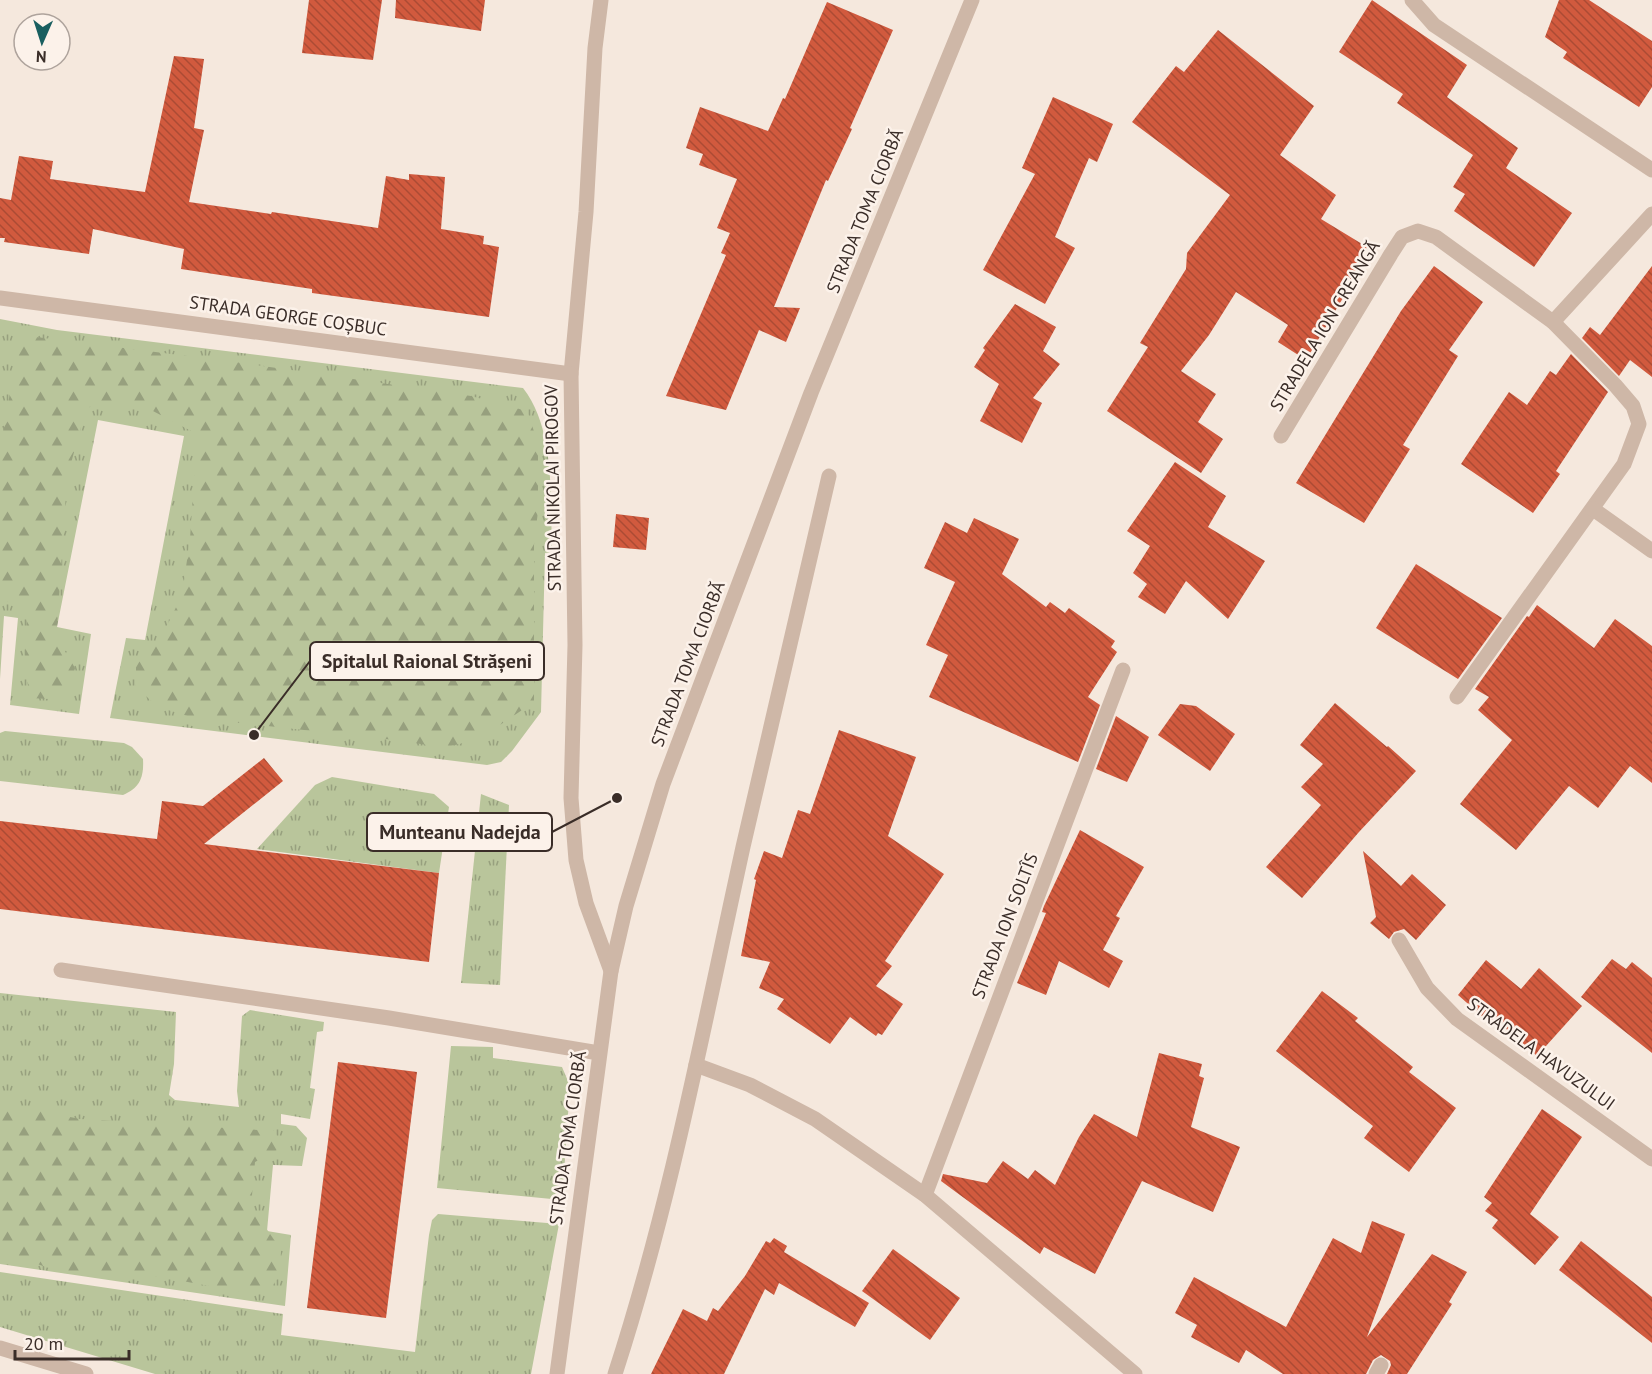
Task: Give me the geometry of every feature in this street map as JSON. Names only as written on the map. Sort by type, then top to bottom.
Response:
[{"type":"street","name":"STRADA NIKOLAI PIROGOV","points":[[601,0],[595,48],[586,212],[572,374],[575,645],[570,798],[576,860],[586,903],[611,971]]},
{"type":"street","name":"STRADA TOMA CIORBĂ","points":[[557,1374],[611,971],[626,906],[663,784],[811,393],[972,0]]},
{"type":"street","points":[[1412,0],[1434,25],[1652,170]]},
{"type":"street","points":[[1553,322],[1652,214]]},
{"type":"street","name":"STRADELA ION CREANGĂ","points":[[1281,436],[1402,237],[1418,231],[1436,237],[1553,322],[1633,406],[1639,424],[1624,464],[1457,697]]},
{"type":"street","name":"STRADA GEORGE COȘBUC","points":[[0,298],[572,374]]},
{"type":"street","points":[[615,1374],[678,1147],[743,848],[829,476]]},
{"type":"street","points":[[1593,509],[1652,551]]},
{"type":"street","name":"STRADA ION SOLTÎS","points":[[924,1195],[1123,670]]},
{"type":"street","name":"STRADELA HAVUZULUI","points":[[1399,940],[1427,988],[1457,1019],[1652,1159]]},
{"type":"street","points":[[61,970],[389,1018],[599,1053]]},
{"type":"street","points":[[696,1065],[750,1085],[815,1119],[924,1195],[1135,1374]]},
{"type":"street","points":[[0,1348],[86,1374]]},
{"type":"green space","points":[[0,319],[57,330],[523,388],[534,405],[546,445],[551,488],[552,552],[545,553],[541,712],[512,751],[501,762],[487,765],[110,718],[126,638],[145,640],[184,436],[98,420],[57,627],[91,634],[79,714],[10,705],[18,618],[4,616],[0,679]]},
{"type":"green space","points":[[20,335],[235,362],[471,396],[527,411],[538,443],[538,511],[534,545],[534,702],[479,739],[443,748],[404,741],[194,718],[158,707],[136,687],[136,664],[161,638],[182,595],[190,539],[197,434],[151,410],[114,401],[86,408],[67,478],[57,627],[63,648],[75,668],[68,694],[49,699],[30,698],[25,667],[27,611],[16,602],[0,601],[0,450]]},
{"type":"green space","points":[[5,731],[124,743],[132,747],[143,759],[142,776],[133,789],[123,795],[0,781],[0,733]]},
{"type":"green space","points":[[332,777],[434,794],[449,807],[439,873],[257,849],[315,785]]},
{"type":"green space","points":[[481,794],[509,805],[500,985],[461,983]]},
{"type":"green space","points":[[0,993],[176,1012],[174,1064],[169,1095],[175,1100],[239,1107],[237,1091],[242,1016],[250,1010],[324,1022],[323,1031],[317,1032],[310,1088],[315,1089],[310,1119],[281,1114],[281,1124],[296,1126],[307,1138],[302,1166],[273,1165],[267,1231],[291,1235],[285,1306],[0,1264]]},
{"type":"green space","points":[[451,1046],[493,1047],[493,1058],[562,1067],[570,1086],[562,1200],[437,1188]]},
{"type":"green space","points":[[0,1103],[80,1119],[275,1131],[281,1148],[255,1162],[251,1206],[281,1250],[280,1274],[268,1293],[236,1291],[161,1277],[63,1273],[0,1251]]},
{"type":"green space","points":[[438,1214],[559,1224],[531,1374],[155,1374],[0,1327],[0,1272],[283,1314],[281,1335],[415,1352],[429,1235],[432,1220]]},
{"type":"building","points":[[309,0],[382,0],[373,60],[302,53]]},
{"type":"building","points":[[396,0],[485,0],[481,31],[395,18]]},
{"type":"building","points":[[1372,0],[1467,65],[1447,97],[1518,148],[1506,168],[1572,213],[1534,267],[1454,211],[1465,194],[1453,187],[1473,155],[1397,103],[1403,94],[1339,52]]},
{"type":"building","points":[[1559,0],[1589,0],[1652,41],[1652,87],[1639,107],[1563,58],[1567,52],[1545,37]]},
{"type":"building","points":[[827,2],[893,30],[850,128],[852,129],[828,181],[826,180],[774,307],[800,308],[786,342],[759,330],[726,410],[666,396],[726,255],[721,253],[730,233],[717,228],[737,179],[699,165],[703,154],[686,148],[700,107],[768,131],[783,98],[785,99]]},
{"type":"building","points":[[1218,30],[1314,106],[1280,155],[1336,195],[1321,219],[1367,247],[1354,268],[1359,271],[1306,360],[1278,342],[1288,325],[1236,292],[1209,335],[1181,371],[1216,394],[1198,422],[1223,439],[1201,473],[1107,411],[1148,347],[1140,343],[1186,269],[1187,253],[1230,195],[1132,122],[1176,66],[1184,72]]},
{"type":"building","points":[[174,56],[204,59],[194,128],[204,130],[189,202],[378,228],[386,176],[409,180],[409,174],[445,177],[441,229],[484,236],[483,244],[499,247],[489,317],[312,293],[312,289],[181,269],[184,249],[93,229],[89,254],[4,242],[5,238],[0,238],[0,198],[11,200],[19,156],[53,161],[50,179],[145,192]]},
{"type":"building","points":[[1053,97],[1113,124],[1097,162],[1089,158],[1055,237],[1075,248],[1045,304],[983,270],[1035,174],[1022,168]]},
{"type":"building","points":[[1434,266],[1483,302],[1449,350],[1458,356],[1403,445],[1410,449],[1364,523],[1296,483],[1401,311]]},
{"type":"building","points":[[1652,266],[1652,377],[1630,360],[1619,376],[1582,338],[1590,327],[1600,335]]},
{"type":"building","points":[[1015,304],[1056,327],[1043,351],[1060,364],[1033,398],[1042,403],[1022,443],[980,421],[999,384],[974,367],[985,350],[983,348]]},
{"type":"building","points":[[1571,354],[1608,392],[1556,471],[1560,474],[1533,513],[1461,464],[1509,392],[1527,405],[1550,371],[1556,375]]},
{"type":"building","points":[[1175,462],[1226,496],[1208,527],[1265,561],[1228,619],[1186,581],[1165,614],[1138,597],[1147,584],[1133,573],[1150,546],[1127,531]]},
{"type":"building","points":[[616,514],[649,518],[646,550],[613,547]]},
{"type":"building","points":[[974,518],[1019,539],[1002,574],[1046,607],[1050,602],[1065,613],[1069,608],[1115,641],[1111,647],[1117,652],[1088,697],[1100,705],[1078,762],[929,697],[948,655],[926,645],[955,582],[924,568],[945,522],[967,533]]},
{"type":"building","points":[[1416,564],[1502,618],[1458,679],[1376,628]]},
{"type":"building","points":[[1537,605],[1594,648],[1615,619],[1652,646],[1652,783],[1630,766],[1598,808],[1569,786],[1516,850],[1460,804],[1512,740],[1478,710],[1489,697],[1475,689]]},
{"type":"building","points":[[1335,703],[1416,771],[1302,898],[1266,867],[1321,805],[1301,787],[1323,764],[1300,745]]},
{"type":"building","points":[[1180,704],[1196,706],[1235,734],[1210,771],[1158,735]]},
{"type":"building","points":[[1116,716],[1149,737],[1127,782],[1096,769]]},
{"type":"building","points":[[839,730],[916,757],[888,836],[944,874],[885,961],[892,966],[876,986],[903,1004],[882,1035],[878,1033],[876,1036],[850,1017],[830,1044],[777,1009],[784,999],[759,988],[770,962],[741,956],[756,880],[754,879],[764,851],[782,858],[798,810],[810,814]]},
{"type":"building","points":[[264,758],[283,781],[204,844],[439,873],[429,962],[0,909],[0,821],[157,839],[162,801],[203,806]]},
{"type":"building","points":[[1080,830],[1144,867],[1116,916],[1120,918],[1103,950],[1123,961],[1109,988],[1059,961],[1046,995],[1017,983],[1046,913],[1042,912],[1044,906]]},
{"type":"building","points":[[1363,851],[1401,886],[1412,874],[1446,905],[1416,940],[1404,929],[1394,932],[1389,939],[1370,923],[1376,917]]},
{"type":"building","points":[[1612,959],[1626,969],[1632,962],[1652,978],[1652,1053],[1581,997]]},
{"type":"building","points":[[1486,960],[1521,989],[1539,968],[1582,1006],[1537,1056],[1496,1020],[1492,1025],[1458,995]]},
{"type":"building","points":[[1322,991],[1358,1018],[1355,1021],[1413,1067],[1409,1072],[1456,1108],[1409,1172],[1364,1138],[1373,1126],[1276,1051]]},
{"type":"building","points":[[1159,1053],[1202,1064],[1199,1076],[1204,1078],[1191,1127],[1240,1147],[1213,1212],[1142,1181],[1095,1274],[1044,1247],[1040,1254],[941,1181],[943,1174],[987,1183],[1003,1161],[1028,1179],[1035,1170],[1055,1185],[1079,1137],[1094,1114],[1137,1137]]},
{"type":"building","points":[[338,1062],[417,1072],[386,1318],[307,1308]]},
{"type":"building","points":[[1542,1109],[1582,1137],[1530,1214],[1559,1237],[1535,1265],[1492,1228],[1498,1220],[1485,1211],[1492,1203],[1484,1197]]},
{"type":"building","points":[[1372,1221],[1405,1234],[1367,1337],[1432,1254],[1467,1272],[1449,1302],[1452,1304],[1407,1374],[1387,1374],[1391,1365],[1390,1361],[1381,1355],[1373,1360],[1366,1374],[1283,1374],[1246,1350],[1239,1363],[1191,1337],[1197,1325],[1175,1313],[1194,1277],[1286,1327],[1333,1238],[1361,1253]]},
{"type":"building","points":[[774,1238],[787,1246],[784,1252],[869,1303],[855,1327],[779,1283],[774,1295],[765,1289],[724,1374],[651,1374],[683,1309],[707,1321],[713,1308],[718,1311],[745,1276],[766,1241],[770,1243]]},
{"type":"building","points":[[1581,1241],[1652,1297],[1652,1343],[1559,1270]]},
{"type":"building","points":[[893,1249],[960,1298],[930,1340],[862,1291]]},
{"type":"place","name":"Spitalul Raional Strășeni","points":[[254,735]]},
{"type":"place","name":"Munteanu Nadejda","points":[[617,798]]}]
